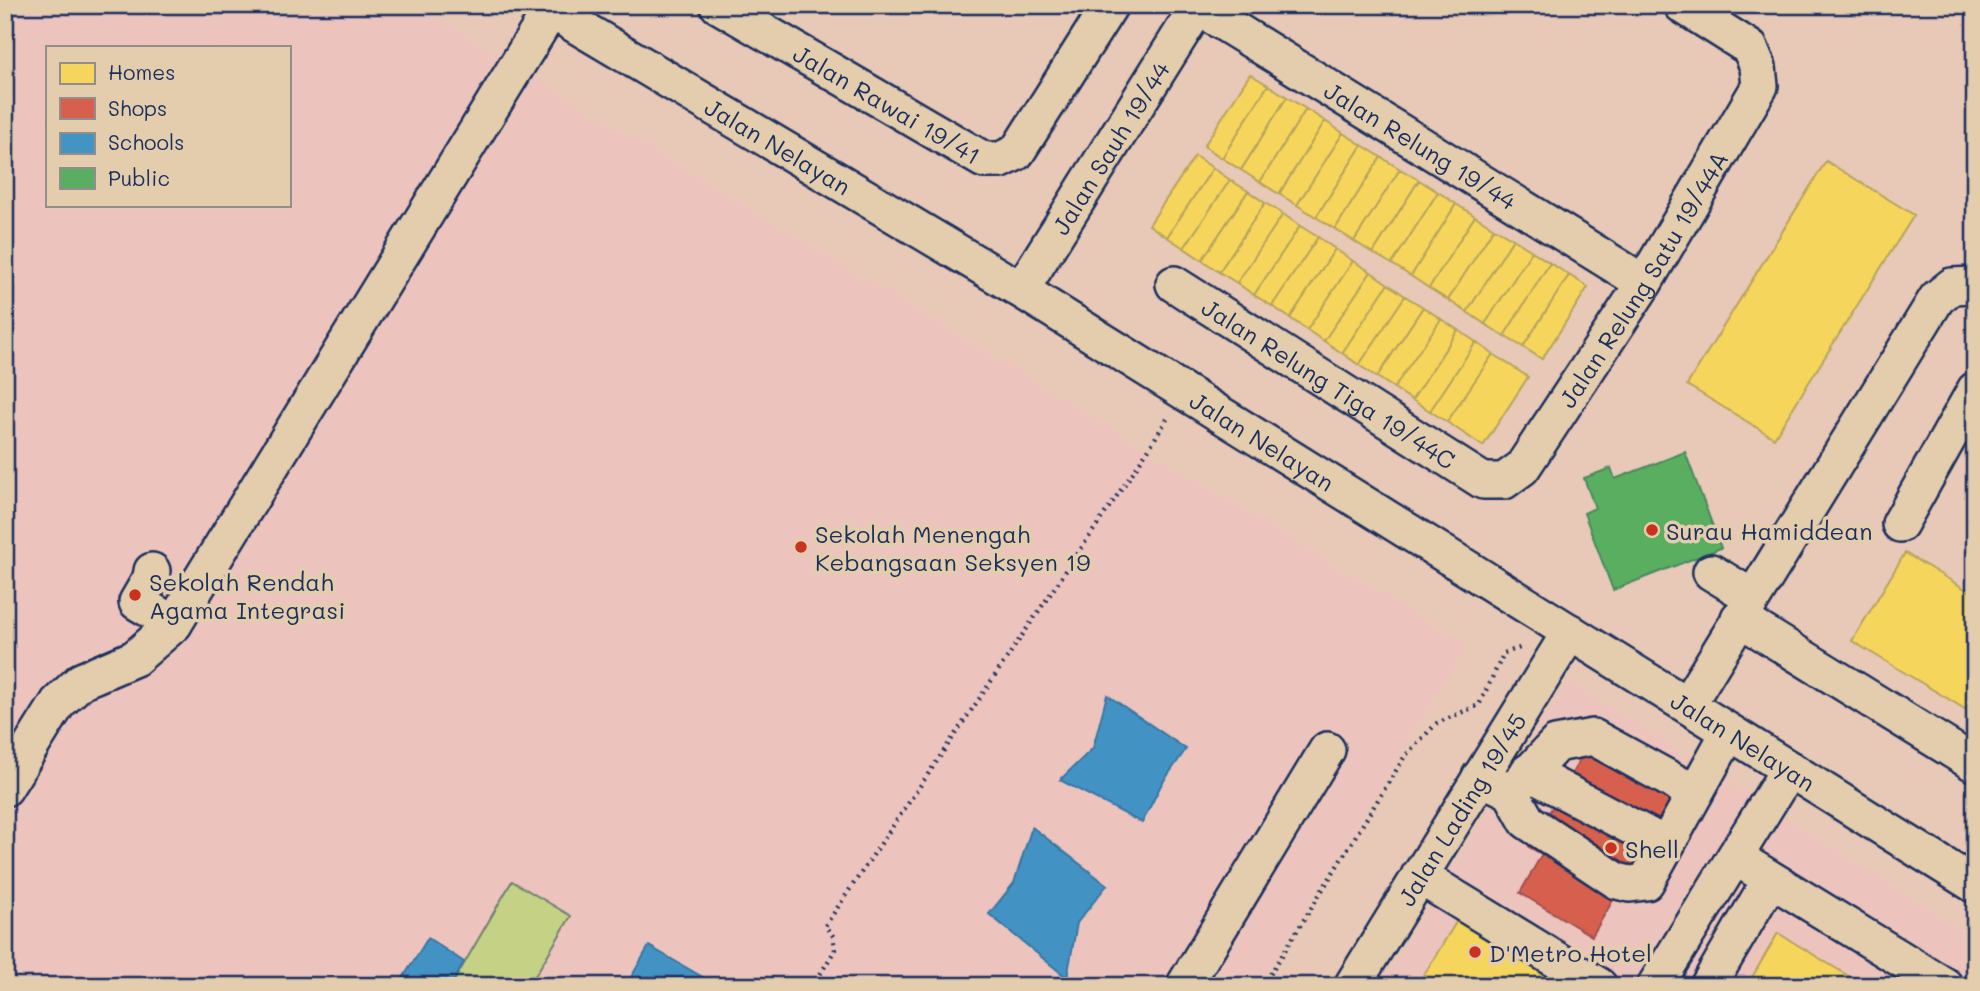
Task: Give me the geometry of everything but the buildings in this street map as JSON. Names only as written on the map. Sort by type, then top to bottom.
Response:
[{"type":"street","name":"Jalan Rawai 19/41","points":[[718,5],[984,160],[1001,160],[1017,152],[1110,5]]},
{"type":"street","name":"Jalan Relung Satu 19/44A","points":[[1483,481],[1504,481],[1522,468],[1644,283],[1760,86],[1758,67],[1750,48],[1682,5]]},
{"type":"street","name":"Jalan Relung 19/44","points":[[1198,6],[1644,283]]},
{"type":"street","name":"Jalan Sauh 19/44","points":[[1021,290],[1198,6]]},
{"type":"street","name":"Jalan Nelayan","points":[[549,7],[1021,290],[1975,885]]},
{"type":"street","points":[[5,788],[58,703],[66,695],[81,681],[135,658],[174,624],[549,7]]},
{"type":"street","name":"Jalan Relung Tiga 19/44C","points":[[1174,284],[1483,481]]},
{"type":"street","points":[[1687,705],[1937,298],[1952,286],[1975,286]]},
{"type":"street","points":[[1900,524],[1975,390]]},
{"type":"street","points":[[1711,572],[1746,607],[1975,764]]},
{"type":"street","points":[[145,587],[174,624]]},
{"type":"street","name":"Jalan Lading 19/45","points":[[1352,986],[1419,876],[1506,780],[1570,632]]},
{"type":"street","points":[[1506,780],[1527,821],[1617,881],[1630,884],[1646,882],[1729,732]]},
{"type":"street","points":[[1506,780],[1556,744],[1593,737],[1695,793]]},
{"type":"street","points":[[1184,986],[1326,750]]},
{"type":"street","points":[[1655,986],[1789,769]]},
{"type":"street","points":[[1506,780],[1666,845]]},
{"type":"street","points":[[1735,857],[1945,986]]},
{"type":"street","points":[[1419,876],[1599,986]]},
{"type":"street","points":[[1708,986],[1770,880]]},
{"type":"path","points":[[813,986],[835,950],[833,936],[825,926],[1148,450],[1185,391]]},
{"type":"path","points":[[1263,986],[1405,756],[1437,723],[1479,705],[1504,653],[1570,632]]},
{"type":"shaded area","name":"Sekolah Menengah Kebangsaan Seksyen 19","points":[[5,5],[416,5],[1468,645],[1258,986],[5,986]]},
{"type":"shaded area","points":[[1569,681],[1975,937],[1975,986],[1380,986]]},
{"type":"green space","points":[[512,881],[571,916],[529,986],[463,986],[454,981]]},
{"type":"place","name":"Surau Hamiddean","points":[[1652,530]]},
{"type":"place","name":"Sekolah Menengah Kebangsaan Seksyen 19","points":[[801,547]]},
{"type":"place","name":"Sekolah Rendah Agama Integrasi","points":[[135,595]]},
{"type":"place","name":"Shell","points":[[1611,848]]},
{"type":"place","name":"D'Metro Hotel","points":[[1475,952]]}]
